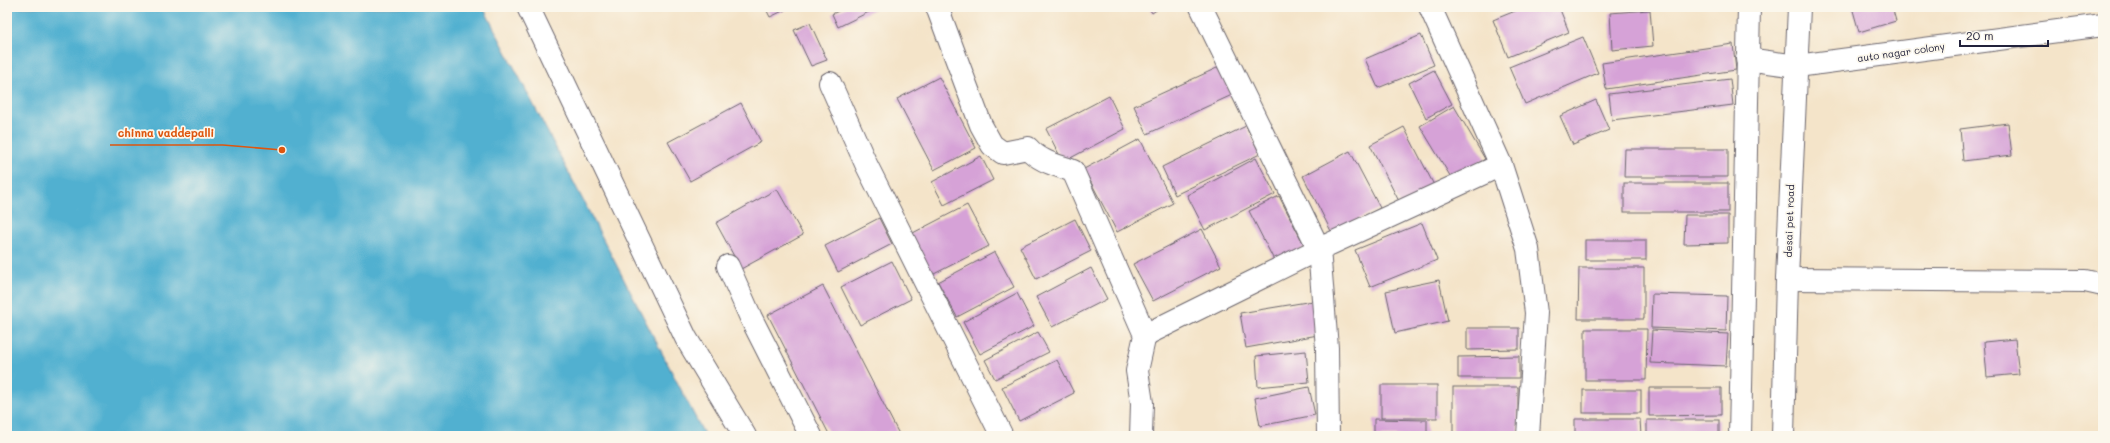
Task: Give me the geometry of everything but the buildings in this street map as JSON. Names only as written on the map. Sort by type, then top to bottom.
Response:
[{"type":"street","points":[[528,7],[686,338],[745,436]]},
{"type":"street","points":[[937,7],[981,125],[992,145],[1002,153],[1028,148],[1034,156],[1074,171],[1145,335],[1137,371],[1142,403],[1141,436]]},
{"type":"street","points":[[1201,7],[1319,249],[1327,348],[1328,436]]},
{"type":"street","points":[[1430,7],[1501,165],[1528,250],[1536,313],[1528,436]]},
{"type":"street","points":[[1740,436],[1749,7]]},
{"type":"street","name":"desai pet road","points":[[1783,436],[1787,279],[1799,7]]},
{"type":"street","name":"auto nagar colony","points":[[1747,59],[1797,66],[2103,25]]},
{"type":"street","points":[[830,83],[866,164],[1002,436]]},
{"type":"street","points":[[1145,335],[1319,249],[1501,165]]},
{"type":"street","points":[[728,266],[751,318],[811,436]]},
{"type":"street","points":[[1787,279],[2085,281],[2103,285]]},
{"type":"water","points":[[7,7],[483,7],[705,436],[7,436]]},
{"type":"place","name":"chinna vaddepalli","points":[[282,150]]}]
